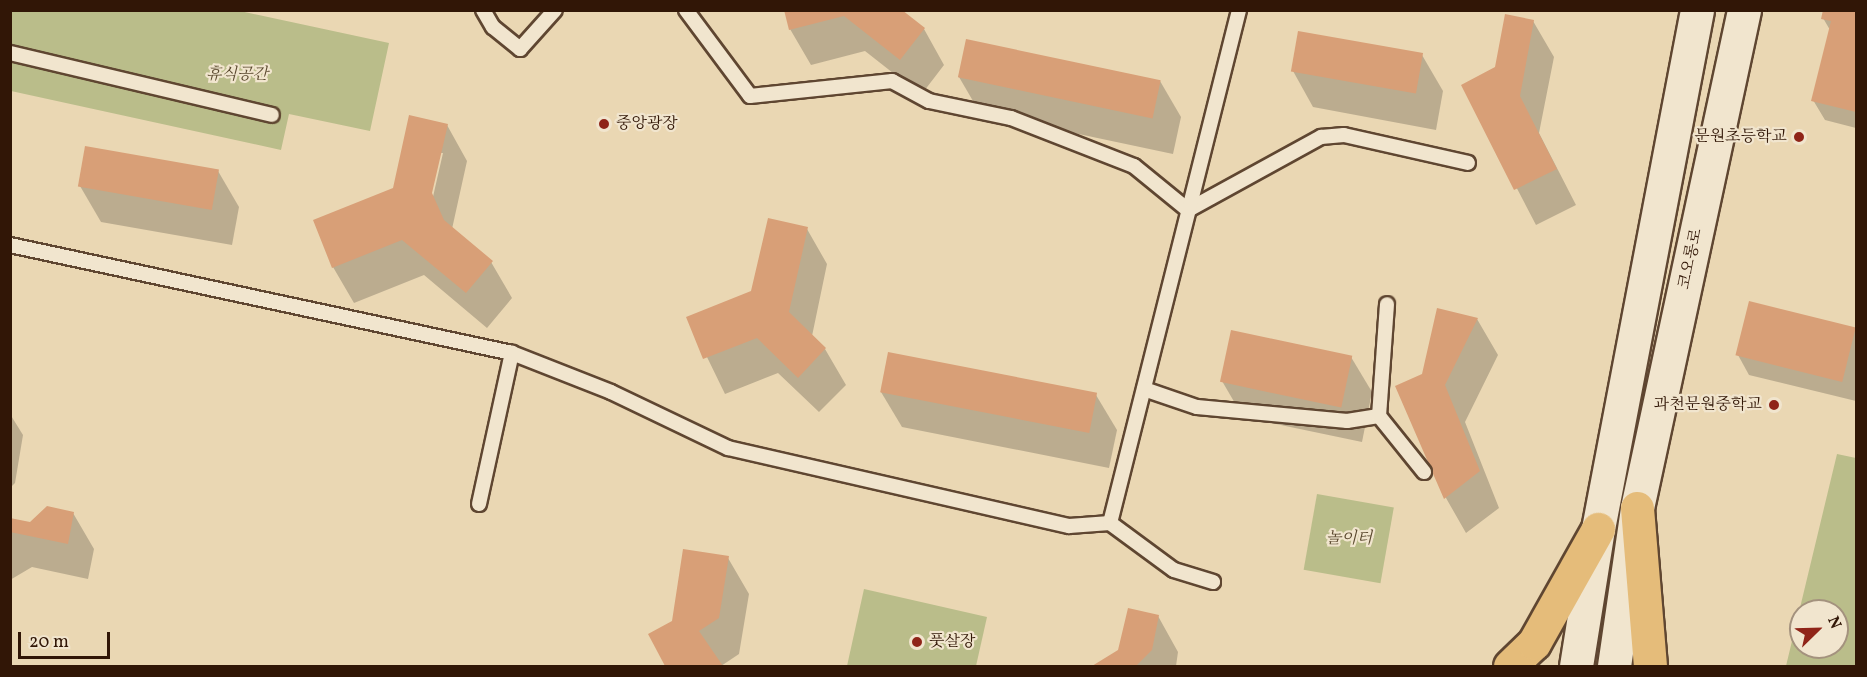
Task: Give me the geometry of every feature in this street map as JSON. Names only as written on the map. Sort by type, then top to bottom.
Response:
[{"type":"highway","points":[[1637,508],[1650,666]]},
{"type":"highway","points":[[1510,666],[1534,643],[1598,529]]},
{"type":"street","points":[[1576,666],[1598,529],[1697,10]]},
{"type":"street","name":"코오롱로","points":[[1614,666],[1637,508],[1744,10]]},
{"type":"lane","points":[[483,10],[493,27],[520,49],[555,10]]},
{"type":"lane","points":[[686,10],[750,96],[892,81],[929,101],[1011,118],[1134,166],[1188,210]]},
{"type":"lane","points":[[1110,523],[1239,10]]},
{"type":"lane","points":[[10,53],[273,115]]},
{"type":"lane","points":[[1188,210],[1322,137],[1344,135],[1468,163]]},
{"type":"lane","points":[[10,245],[512,353],[611,392],[728,448],[1069,525],[1110,523],[1174,570],[1213,582]]},
{"type":"lane","points":[[1387,304],[1379,416],[1424,472]]},
{"type":"lane","points":[[479,504],[512,353]]},
{"type":"lane","points":[[1144,388],[1197,407],[1347,421],[1379,416]]},
{"type":"green space","name":"휴식공간","points":[[11,11],[240,11],[389,43],[370,131],[289,114],[281,150],[11,91]]},
{"type":"green space","points":[[1837,454],[1856,458],[1856,666],[1786,666],[1789,654],[1789,659],[1849,659],[1849,599],[1802,599]]},
{"type":"green space","name":"놀이터","points":[[1317,494],[1394,508],[1380,583],[1304,570]]},
{"type":"green space","name":"풋살장","points":[[864,589],[987,617],[976,666],[847,666]]},
{"type":"building","points":[[784,10],[902,10],[925,28],[900,60],[844,16],[789,30]]},
{"type":"building","points":[[1823,10],[1856,10],[1856,112],[1811,101],[1831,21],[1821,19]]},
{"type":"building","points":[[1505,14],[1534,20],[1520,96],[1557,169],[1514,190],[1461,85],[1495,67]]},
{"type":"building","points":[[1298,31],[1423,53],[1416,93],[1291,71]]},
{"type":"building","points":[[966,39],[1161,80],[1153,119],[958,77]]},
{"type":"building","points":[[409,115],[448,124],[432,193],[444,220],[493,261],[466,293],[402,240],[332,268],[313,220],[393,188]]},
{"type":"building","points":[[85,146],[219,170],[212,210],[78,186]]},
{"type":"building","points":[[768,218],[808,227],[789,312],[826,348],[798,378],[757,338],[703,359],[686,317],[751,291]]},
{"type":"building","points":[[1749,301],[1856,328],[1842,382],[1735,355]]},
{"type":"building","points":[[1437,308],[1478,318],[1445,385],[1480,471],[1444,499],[1395,386],[1422,374]]},
{"type":"building","points":[[1231,330],[1352,356],[1341,408],[1220,382]]},
{"type":"building","points":[[888,352],[1097,393],[1089,433],[880,392]]},
{"type":"building","points":[[47,506],[74,512],[68,544],[10,532],[10,518],[30,522]]},
{"type":"building","points":[[683,549],[729,556],[719,618],[699,631],[723,666],[665,666],[648,634],[672,621]]},
{"type":"building","points":[[1128,608],[1159,615],[1152,650],[1136,666],[1092,666],[1118,650]]},
{"type":"place","name":"중앙광장","points":[[604,124]]},
{"type":"place","name":"문원초등학교","points":[[1799,137]]},
{"type":"place","name":"과천문원중학교","points":[[1774,405]]},
{"type":"place","name":"풋살장","points":[[917,642]]}]
